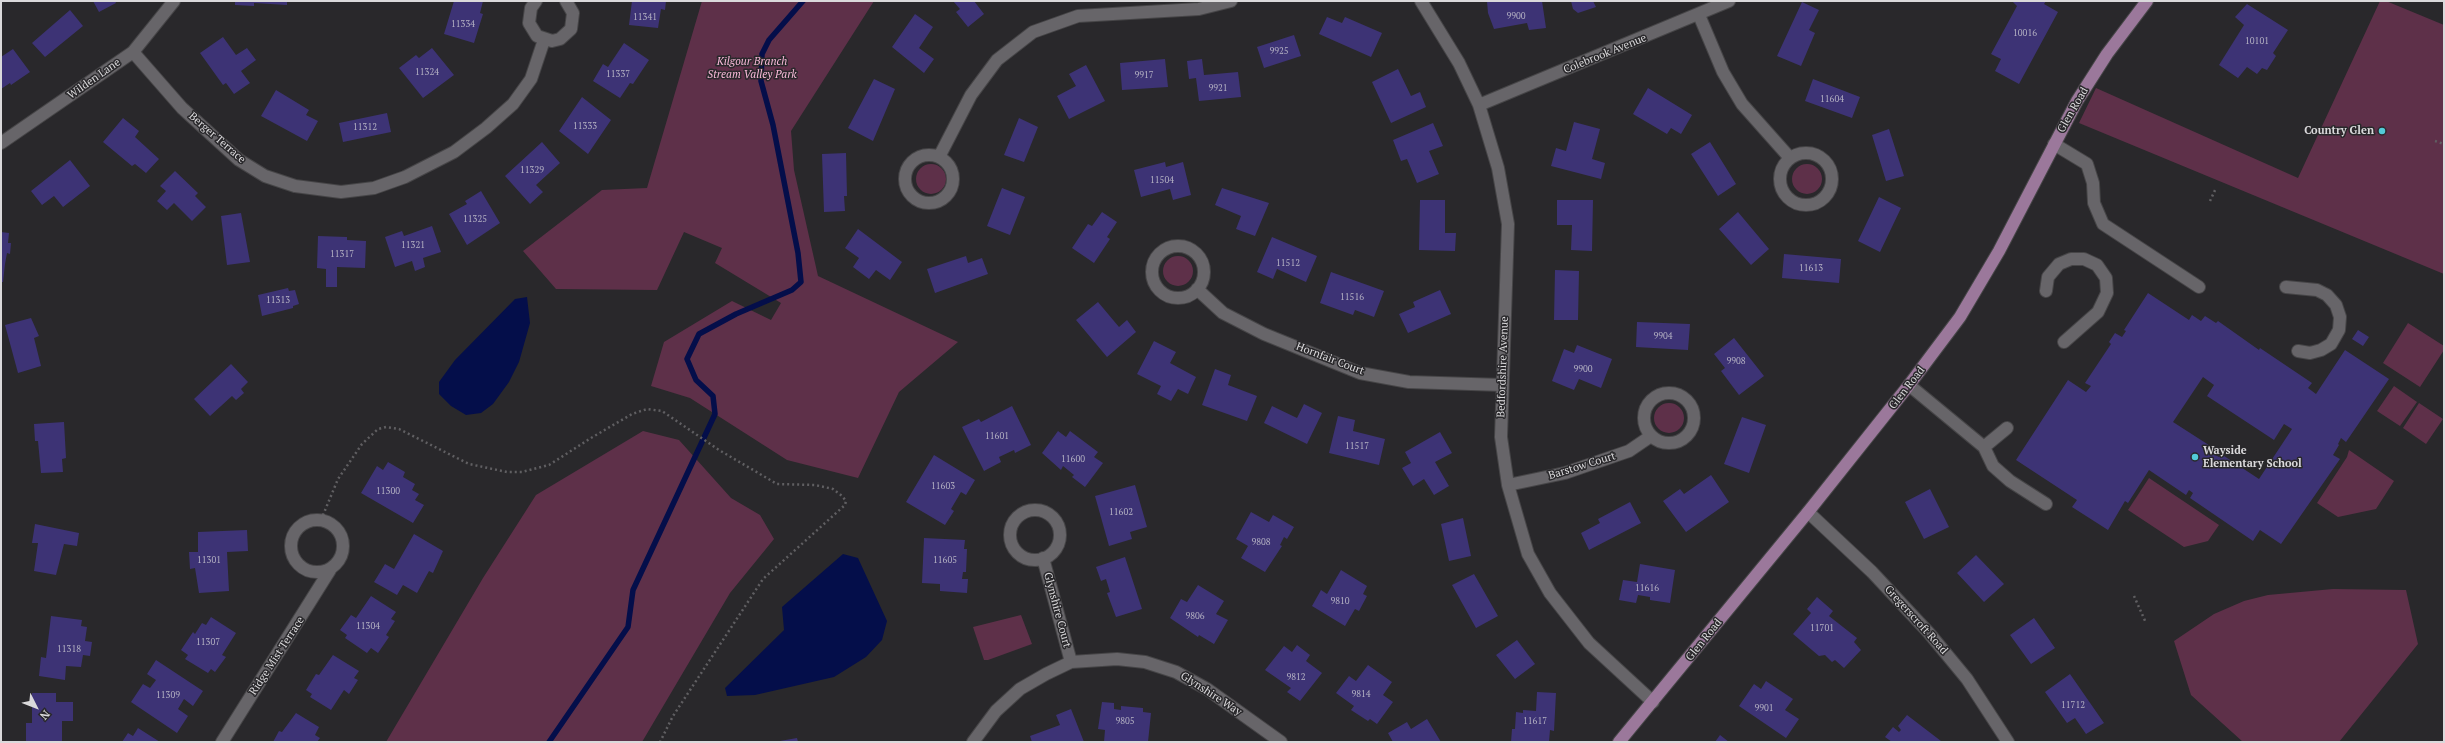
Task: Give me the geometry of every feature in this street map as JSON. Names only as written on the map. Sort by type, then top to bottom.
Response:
[{"type":"main road","name":"Glen Road","points":[[1619,742],[1808,512],[1909,385],[1964,310],[1999,251],[2077,101],[2107,54],[2147,1]]},
{"type":"street","name":"Wilden Lane","points":[[1,143],[133,52],[174,1]]},
{"type":"street","points":[[536,1],[531,8],[529,23],[532,30],[544,40],[560,39],[572,29],[573,13],[566,1]]},
{"type":"street","points":[[938,157],[971,96],[997,60],[1033,32],[1078,16],[1199,8],[1231,1]]},
{"type":"street","name":"Bedfordshire Avenue","points":[[1421,1],[1459,63],[1479,105],[1498,168],[1508,224],[1501,437],[1508,485],[1528,554],[1550,593],[1589,643],[1653,702]]},
{"type":"street","name":"Colebrook Avenue","points":[[1479,105],[1699,15],[1729,1]]},
{"type":"street","points":[[1699,15],[1723,72],[1742,104],[1790,158]]},
{"type":"street","name":"Berger Terrace","points":[[133,52],[182,108],[239,160],[265,176],[295,186],[342,192],[374,188],[405,177],[454,152],[470,140],[513,104],[531,79],[544,40]]},
{"type":"street","points":[[2054,144],[2087,164],[2093,184],[2094,203],[2103,224],[2199,287]]},
{"type":"street","points":[[1808,152],[1824,160],[1833,176],[1830,189],[1823,200],[1807,206],[1799,205],[1785,196],[1780,180],[1782,168],[1790,158],[1808,152]]},
{"type":"street","points":[[1179,246],[1194,252],[1199,258],[1204,274],[1197,289],[1181,298],[1163,294],[1152,278],[1153,264],[1157,256],[1163,251],[1179,246]]},
{"type":"street","points":[[2046,291],[2048,277],[2059,264],[2071,259],[2084,259],[2097,266],[2106,278],[2107,293],[2098,312],[2064,342]]},
{"type":"street","points":[[2286,287],[2317,290],[2327,295],[2336,305],[2340,317],[2339,330],[2331,344],[2321,350],[2310,353],[2298,351]]},
{"type":"street","name":"Hornfair Court","points":[[1197,289],[1223,313],[1264,334],[1360,373],[1409,382],[1502,385]]},
{"type":"street","points":[[1909,385],[1984,447],[1993,466],[2010,481],[2046,504]]},
{"type":"street","points":[[1668,392],[1684,397],[1693,409],[1694,417],[1690,431],[1679,441],[1672,443],[1664,443],[1651,436],[1646,429],[1644,413],[1652,398],[1668,392]]},
{"type":"street","points":[[1984,447],[2007,428]]},
{"type":"street","name":"Barstow Court","points":[[1508,485],[1565,473],[1628,451],[1651,436]]},
{"type":"street","name":"Glynshire Court","points":[[1037,510],[1048,514],[1056,521],[1060,532],[1056,548],[1043,558],[1032,560],[1022,556],[1014,549],[1010,538],[1011,527],[1017,518],[1026,512],[1037,510]]},
{"type":"street","name":"Gregerscroft Road","points":[[1808,512],[1872,572],[1929,633],[1967,679],[2008,742]]},
{"type":"street","points":[[321,520],[305,522],[299,527],[291,542],[292,550],[299,565],[306,570],[318,572],[330,570]]},
{"type":"street","name":"Ridge Mist Terrace","points":[[222,742],[330,570],[341,558],[344,542],[336,527],[321,520]]},
{"type":"street","name":"Glynshire Court","points":[[1043,558],[1071,662]]},
{"type":"street","name":"Glynshire Way","points":[[973,742],[996,711],[1020,689],[1071,662],[1117,659],[1145,662],[1176,672],[1207,689],[1281,742]]},
{"type":"path","points":[[2435,141],[2444,144]]},
{"type":"path","points":[[2210,201],[2216,188]]},
{"type":"path","points":[[321,520],[338,479],[362,444],[378,429],[386,427],[399,429],[469,464],[507,472],[522,472],[549,465],[632,414],[647,409],[662,411],[719,450],[777,484],[815,486],[833,489],[846,501],[845,505],[763,579],[673,716],[660,742]]},
{"type":"path","points":[[2134,596],[2146,623]]},
{"type":"green space","name":"Kilgour Branch Stream Valley Park","points":[[702,1],[874,1],[791,131],[794,170],[818,276],[958,342],[899,392],[858,478],[787,460],[690,398],[651,386],[664,342],[732,301],[771,320],[781,303],[715,263],[722,248],[684,232],[657,290],[556,289],[523,251],[602,190],[647,188]]},
{"type":"green space","name":"Country Glen","points":[[2380,1],[2386,1],[2444,25],[2444,274],[2079,123],[2096,88],[2298,178]]},
{"type":"green space","points":[[931,164],[937,165],[945,173],[945,185],[937,193],[931,194],[925,193],[917,185],[916,179],[917,173],[925,165]]},
{"type":"green space","points":[[1807,164],[1818,168],[1822,179],[1818,190],[1807,194],[1796,190],[1792,179],[1796,168]]},
{"type":"green space","points":[[1178,256],[1189,260],[1193,271],[1189,282],[1178,286],[1167,282],[1163,271],[1167,260]]},
{"type":"green space","points":[[2408,323],[2444,346],[2444,350],[2420,387],[2383,363]]},
{"type":"green space","points":[[2394,386],[2417,402],[2400,426],[2377,411]]},
{"type":"green space","points":[[1669,403],[1680,407],[1684,418],[1680,429],[1669,433],[1658,429],[1654,418],[1658,407]]},
{"type":"green space","points":[[2419,403],[2443,419],[2426,444],[2403,428]]},
{"type":"green space","points":[[643,431],[679,440],[731,498],[760,515],[774,539],[730,593],[642,742],[386,742],[483,578],[536,495]]},
{"type":"green space","points":[[2349,450],[2394,481],[2376,509],[2338,517],[2317,503],[2347,457]]},
{"type":"green space","points":[[2149,478],[2219,525],[2208,541],[2184,547],[2128,510]]},
{"type":"green space","points":[[2333,589],[2406,590],[2418,644],[2339,742],[2243,742],[2191,695],[2174,641],[2214,614],[2244,601],[2268,595]]},
{"type":"green space","points":[[1021,615],[1032,644],[988,660],[984,660],[973,627]]},
{"type":"shaded area","points":[[527,297],[530,323],[519,362],[509,382],[493,404],[481,413],[466,415],[451,406],[439,394],[439,382],[455,360],[515,299]]},
{"type":"shaded area","points":[[843,554],[858,558],[887,621],[882,640],[866,657],[834,677],[755,695],[727,696],[725,688],[784,630],[782,607]]},
{"type":"building","points":[[93,1],[115,1],[116,3],[99,12]]},
{"type":"building","points":[[235,1],[287,1],[287,5],[254,3],[254,6],[235,5]]},
{"type":"building","points":[[454,1],[483,1],[480,13],[483,14],[474,43],[444,34]]},
{"type":"building","points":[[632,1],[666,1],[665,10],[661,9],[658,28],[629,25]]},
{"type":"building","points":[[953,1],[974,1],[984,14],[968,27],[956,12],[960,9]]},
{"type":"building","points":[[1487,1],[1542,1],[1546,28],[1529,30],[1527,23],[1494,29],[1488,13]]},
{"type":"building","points":[[1571,1],[1593,1],[1596,7],[1578,13],[1573,9]]},
{"type":"building","points":[[2012,1],[2046,1],[2044,4],[2058,12],[2019,84],[1995,71],[2001,59],[1991,54],[2017,6]]},
{"type":"building","points":[[1802,2],[1819,10],[1809,30],[1815,33],[1801,66],[1777,56]]},
{"type":"building","points":[[2247,4],[2288,30],[2273,53],[2276,56],[2267,70],[2262,68],[2257,74],[2247,67],[2238,78],[2219,65],[2244,25],[2235,17]]},
{"type":"building","points":[[70,10],[83,26],[45,57],[32,43]]},
{"type":"building","points":[[915,14],[933,27],[919,48],[934,59],[924,73],[892,47]]},
{"type":"building","points":[[1327,17],[1342,23],[1345,17],[1382,33],[1371,57],[1319,34]]},
{"type":"building","points":[[1294,35],[1301,56],[1264,68],[1257,47]]},
{"type":"building","points":[[223,37],[236,55],[247,48],[256,60],[241,71],[250,83],[234,94],[226,83],[223,85],[200,53]]},
{"type":"building","points":[[624,43],[649,60],[633,84],[630,83],[620,98],[593,81],[603,64],[608,67]]},
{"type":"building","points":[[432,48],[454,75],[423,98],[399,68],[416,55],[419,58]]},
{"type":"building","points":[[13,49],[30,72],[11,85],[10,83],[1,89],[1,57]]},
{"type":"building","points":[[1165,59],[1168,87],[1122,90],[1120,63]]},
{"type":"building","points":[[1202,59],[1204,75],[1238,72],[1241,97],[1199,101],[1196,78],[1189,79],[1187,61]]},
{"type":"building","points":[[1086,65],[1105,101],[1069,119],[1057,96],[1076,86],[1069,74]]},
{"type":"building","points":[[1398,69],[1411,96],[1420,92],[1426,107],[1391,123],[1372,82]]},
{"type":"building","points":[[874,79],[895,89],[873,141],[848,128]]},
{"type":"building","points":[[1813,79],[1860,97],[1852,118],[1805,101]]},
{"type":"building","points":[[1648,88],[1692,115],[1681,134],[1671,128],[1667,134],[1633,114]]},
{"type":"building","points":[[276,90],[309,110],[306,115],[318,121],[307,141],[261,116]]},
{"type":"building","points":[[582,97],[611,120],[588,154],[559,131]]},
{"type":"building","points":[[387,113],[391,132],[343,142],[339,123]]},
{"type":"building","points":[[123,118],[139,131],[135,137],[159,159],[146,173],[135,164],[132,166],[103,142]]},
{"type":"building","points":[[1019,118],[1038,127],[1024,162],[1004,155]]},
{"type":"building","points":[[1574,122],[1600,129],[1592,159],[1605,163],[1601,179],[1551,166],[1556,148],[1566,151]]},
{"type":"building","points":[[1433,123],[1443,146],[1429,151],[1439,174],[1417,183],[1407,159],[1401,161],[1393,140]]},
{"type":"building","points":[[1889,129],[1904,176],[1886,181],[1872,135]]},
{"type":"building","points":[[542,142],[560,163],[536,185],[543,192],[530,204],[505,176]]},
{"type":"building","points":[[1710,142],[1736,184],[1718,196],[1691,154]]},
{"type":"building","points":[[846,153],[847,196],[844,196],[845,211],[824,212],[822,154]]},
{"type":"building","points":[[70,160],[90,186],[63,207],[54,196],[42,205],[31,191]]},
{"type":"building","points":[[1165,162],[1166,167],[1183,162],[1191,195],[1173,200],[1170,189],[1141,197],[1134,170]]},
{"type":"building","points":[[175,171],[198,193],[195,196],[206,207],[192,221],[174,203],[167,210],[157,201],[166,191],[160,186]]},
{"type":"building","points":[[1002,188],[1025,197],[1010,235],[987,226]]},
{"type":"building","points":[[1222,188],[1269,203],[1255,236],[1236,229],[1241,216],[1215,205]]},
{"type":"building","points":[[481,191],[500,223],[467,245],[449,214],[467,204],[465,201]]},
{"type":"building","points":[[1879,197],[1901,208],[1880,252],[1858,241]]},
{"type":"building","points":[[1420,200],[1445,200],[1445,233],[1456,233],[1455,251],[1419,250]]},
{"type":"building","points":[[1557,200],[1593,200],[1592,251],[1571,250],[1572,225],[1557,225]]},
{"type":"building","points":[[1102,212],[1117,222],[1107,237],[1110,239],[1094,263],[1072,248],[1088,224],[1092,226]]},
{"type":"building","points":[[1738,212],[1769,249],[1751,265],[1719,229]]},
{"type":"building","points":[[241,213],[250,262],[227,265],[221,216]]},
{"type":"building","points":[[432,226],[441,252],[423,258],[425,267],[415,271],[412,261],[395,267],[385,237],[402,231],[404,236]]},
{"type":"building","points":[[858,229],[902,262],[890,280],[876,270],[869,279],[853,267],[859,258],[845,248]]},
{"type":"building","points":[[1,232],[9,233],[8,243],[11,243],[10,254],[7,253],[3,282],[1,282]]},
{"type":"building","points":[[318,236],[347,237],[347,240],[366,241],[365,268],[337,267],[337,287],[326,287],[326,269],[317,268]]},
{"type":"building","points":[[1272,237],[1317,256],[1306,282],[1277,269],[1273,279],[1257,272]]},
{"type":"building","points":[[1784,254],[1841,259],[1839,283],[1782,278]]},
{"type":"building","points":[[966,256],[968,263],[982,258],[988,274],[935,293],[927,269]]},
{"type":"building","points":[[1555,270],[1579,271],[1578,320],[1554,320]]},
{"type":"building","points":[[1331,272],[1384,291],[1374,317],[1355,310],[1353,315],[1320,303]]},
{"type":"building","points":[[288,288],[289,291],[295,290],[299,304],[293,306],[293,308],[262,316],[258,295]]},
{"type":"building","points":[[1440,290],[1451,314],[1408,333],[1399,314],[1415,307],[1413,302]]},
{"type":"building","points":[[2148,293],[2189,320],[2192,315],[2201,321],[2205,316],[2216,323],[2218,321],[2259,350],[2260,348],[2312,383],[2308,388],[2316,394],[2345,350],[2389,379],[2346,442],[2341,438],[2333,455],[2340,459],[2281,544],[2260,530],[2253,541],[2190,498],[2193,493],[2189,490],[2186,495],[2149,470],[2128,503],[2125,501],[2108,530],[2072,507],[2077,500],[2016,460],[2068,380],[2086,392],[2091,386],[2085,383],[2111,344],[2109,342],[2115,333],[2122,337],[2126,331],[2124,330]],"holes":[[[2203,377],[2214,385],[2207,396],[2274,440],[2284,424],[2292,429],[2259,479],[2221,454],[2219,457],[2212,453],[2215,449],[2173,422]]]},
{"type":"building","points":[[1098,302],[1119,327],[1127,320],[1136,332],[1107,357],[1076,320]]},
{"type":"building","points":[[31,318],[39,336],[34,338],[41,366],[18,373],[5,325]]},
{"type":"building","points":[[1637,322],[1690,324],[1688,350],[1636,347]]},
{"type":"building","points":[[2358,330],[2369,337],[2363,346],[2352,339]]},
{"type":"building","points":[[1734,338],[1764,376],[1739,395],[1721,371],[1725,368],[1714,354]]},
{"type":"building","points":[[1154,341],[1176,352],[1170,363],[1196,377],[1188,394],[1178,389],[1171,401],[1157,394],[1161,386],[1137,374]]},
{"type":"building","points":[[1577,345],[1612,359],[1601,388],[1579,379],[1574,390],[1552,381],[1564,349],[1574,353]]},
{"type":"building","points":[[231,364],[248,382],[241,389],[244,393],[236,400],[232,396],[210,416],[194,399]]},
{"type":"building","points":[[1215,369],[1231,375],[1228,385],[1257,396],[1247,421],[1202,405]]},
{"type":"building","points":[[1304,404],[1322,413],[1307,444],[1264,423],[1272,406],[1297,418]]},
{"type":"building","points":[[1012,406],[1031,445],[1015,453],[1014,450],[999,457],[1001,462],[984,471],[962,427],[979,419],[981,422]]},
{"type":"building","points":[[1338,416],[1355,420],[1353,431],[1385,439],[1379,465],[1329,453]]},
{"type":"building","points":[[1742,417],[1766,425],[1749,473],[1724,464]]},
{"type":"building","points":[[64,422],[66,458],[62,459],[63,472],[41,473],[38,441],[35,441],[34,424]]},
{"type":"building","points":[[1058,431],[1066,437],[1070,431],[1098,452],[1094,457],[1103,463],[1085,487],[1072,477],[1074,475],[1063,466],[1061,470],[1042,453]]},
{"type":"building","points":[[1440,432],[1452,453],[1435,462],[1449,486],[1434,495],[1424,479],[1413,486],[1402,468],[1411,463],[1405,452]]},
{"type":"building","points":[[934,455],[975,480],[966,495],[961,492],[951,509],[954,511],[945,525],[906,502]]},
{"type":"building","points":[[388,462],[405,472],[403,477],[415,484],[412,490],[419,494],[415,500],[424,505],[413,523],[361,493],[377,466],[383,470]]},
{"type":"building","points":[[1711,475],[1729,502],[1686,532],[1663,501],[1680,489],[1684,494]]},
{"type":"building","points":[[1135,485],[1147,527],[1130,532],[1132,539],[1109,546],[1095,496]]},
{"type":"building","points":[[1930,489],[1949,527],[1924,539],[1905,502]]},
{"type":"building","points":[[1630,502],[1641,523],[1589,550],[1581,533],[1600,523],[1598,519]]},
{"type":"building","points":[[1251,512],[1269,522],[1273,515],[1294,527],[1287,539],[1284,537],[1280,545],[1282,546],[1265,572],[1241,558],[1248,546],[1236,539]]},
{"type":"building","points":[[1463,518],[1471,556],[1449,561],[1441,524]]},
{"type":"building","points":[[35,524],[79,533],[77,546],[64,544],[56,575],[34,571],[38,543],[32,543]]},
{"type":"building","points":[[247,530],[248,551],[227,552],[229,591],[199,593],[195,568],[190,569],[189,552],[198,552],[198,532]]},
{"type":"building","points":[[414,534],[443,551],[433,573],[429,571],[417,593],[403,585],[397,595],[374,582],[385,564],[394,569]]},
{"type":"building","points":[[924,538],[965,540],[964,549],[967,549],[966,572],[963,572],[962,579],[968,579],[967,593],[940,591],[940,584],[922,583]]},
{"type":"building","points":[[1976,555],[2004,584],[1984,602],[1957,573]]},
{"type":"building","points":[[1125,557],[1142,609],[1116,617],[1107,593],[1110,592],[1106,579],[1101,581],[1096,567]]},
{"type":"building","points":[[1640,564],[1675,570],[1670,603],[1650,600],[1650,597],[1638,595],[1636,603],[1619,600],[1623,580],[1637,582]]},
{"type":"building","points":[[1341,570],[1367,586],[1363,594],[1367,596],[1359,611],[1355,609],[1345,626],[1312,606],[1321,590],[1327,594]]},
{"type":"building","points":[[1474,574],[1498,616],[1476,628],[1452,585]]},
{"type":"building","points":[[1198,585],[1224,601],[1216,614],[1228,620],[1214,644],[1199,635],[1198,637],[1170,618],[1181,599],[1187,602]]},
{"type":"building","points":[[371,596],[396,612],[391,619],[395,621],[386,635],[389,637],[378,653],[371,648],[367,653],[345,638],[347,635],[340,630],[351,615],[356,618]]},
{"type":"building","points":[[1817,597],[1833,611],[1829,616],[1857,638],[1854,642],[1861,650],[1844,668],[1835,660],[1832,662],[1825,655],[1819,656],[1793,634],[1811,613],[1807,609]]},
{"type":"building","points":[[51,616],[82,620],[81,626],[87,627],[85,641],[92,642],[90,656],[83,655],[81,667],[66,666],[65,680],[39,676],[41,657],[46,658]]},
{"type":"building","points":[[211,617],[236,633],[222,655],[226,657],[215,672],[211,669],[208,673],[185,659],[188,655],[181,650],[193,632],[195,634],[202,623],[206,625]]},
{"type":"building","points":[[2034,618],[2055,648],[2031,664],[2010,635]]},
{"type":"building","points":[[1517,640],[1535,664],[1515,679],[1496,655]]},
{"type":"building","points":[[1297,645],[1310,655],[1306,661],[1322,673],[1300,701],[1287,692],[1291,688],[1265,670],[1284,646],[1292,652]]},
{"type":"building","points":[[333,655],[359,671],[354,678],[358,680],[349,694],[344,690],[331,710],[310,697],[312,694],[306,690],[316,674],[319,675]]},
{"type":"building","points":[[156,660],[203,691],[193,706],[184,699],[178,709],[188,716],[177,733],[131,702],[143,684],[150,688],[156,680],[147,674]]},
{"type":"building","points":[[1368,665],[1392,682],[1383,695],[1393,702],[1377,724],[1370,719],[1368,721],[1351,710],[1354,706],[1336,693],[1349,676],[1356,681]]},
{"type":"building","points":[[2070,674],[2104,723],[2086,734],[2075,718],[2067,723],[2045,692]]},
{"type":"building","points":[[1766,681],[1793,699],[1785,710],[1799,719],[1786,738],[1739,706],[1754,684],[1761,689]]},
{"type":"building","points":[[1537,692],[1556,693],[1554,731],[1550,730],[1549,742],[1511,742],[1512,729],[1515,729],[1516,712],[1523,713],[1523,710],[1536,711]]},
{"type":"building","points":[[32,693],[56,693],[56,702],[73,702],[73,721],[62,721],[62,742],[26,742],[26,723],[32,723]]},
{"type":"building","points":[[1102,702],[1114,703],[1114,709],[1121,710],[1121,706],[1143,708],[1143,712],[1151,713],[1148,742],[1104,742],[1105,730],[1098,729]]},
{"type":"building","points":[[1071,709],[1084,742],[1032,742],[1030,736],[1060,725],[1056,715]]},
{"type":"building","points":[[296,713],[319,727],[315,735],[320,738],[317,742],[273,742],[279,731],[282,732]]},
{"type":"building","points":[[1907,715],[1941,741],[1892,742],[1885,737],[1893,727],[1899,732],[1901,730],[1898,726]]},
{"type":"building","points":[[1427,719],[1441,742],[1393,742],[1388,733],[1407,722],[1411,729]]},
{"type":"building","points":[[138,728],[160,742],[122,742],[128,733],[133,736]]},
{"type":"building","points":[[1720,735],[1729,742],[1715,742]]},
{"type":"building","points":[[797,738],[798,742],[780,742],[780,741]]},
{"type":"waterway","points":[[549,742],[628,627],[633,590],[715,414],[713,396],[696,380],[687,359],[699,334],[736,314],[792,290],[801,282],[798,253],[773,125],[761,81],[762,54],[769,40],[803,1]]},
{"type":"place","name":"Country Glen","points":[[2382,131]]},
{"type":"place","name":"Wayside Elementary School","points":[[2195,457]]}]
